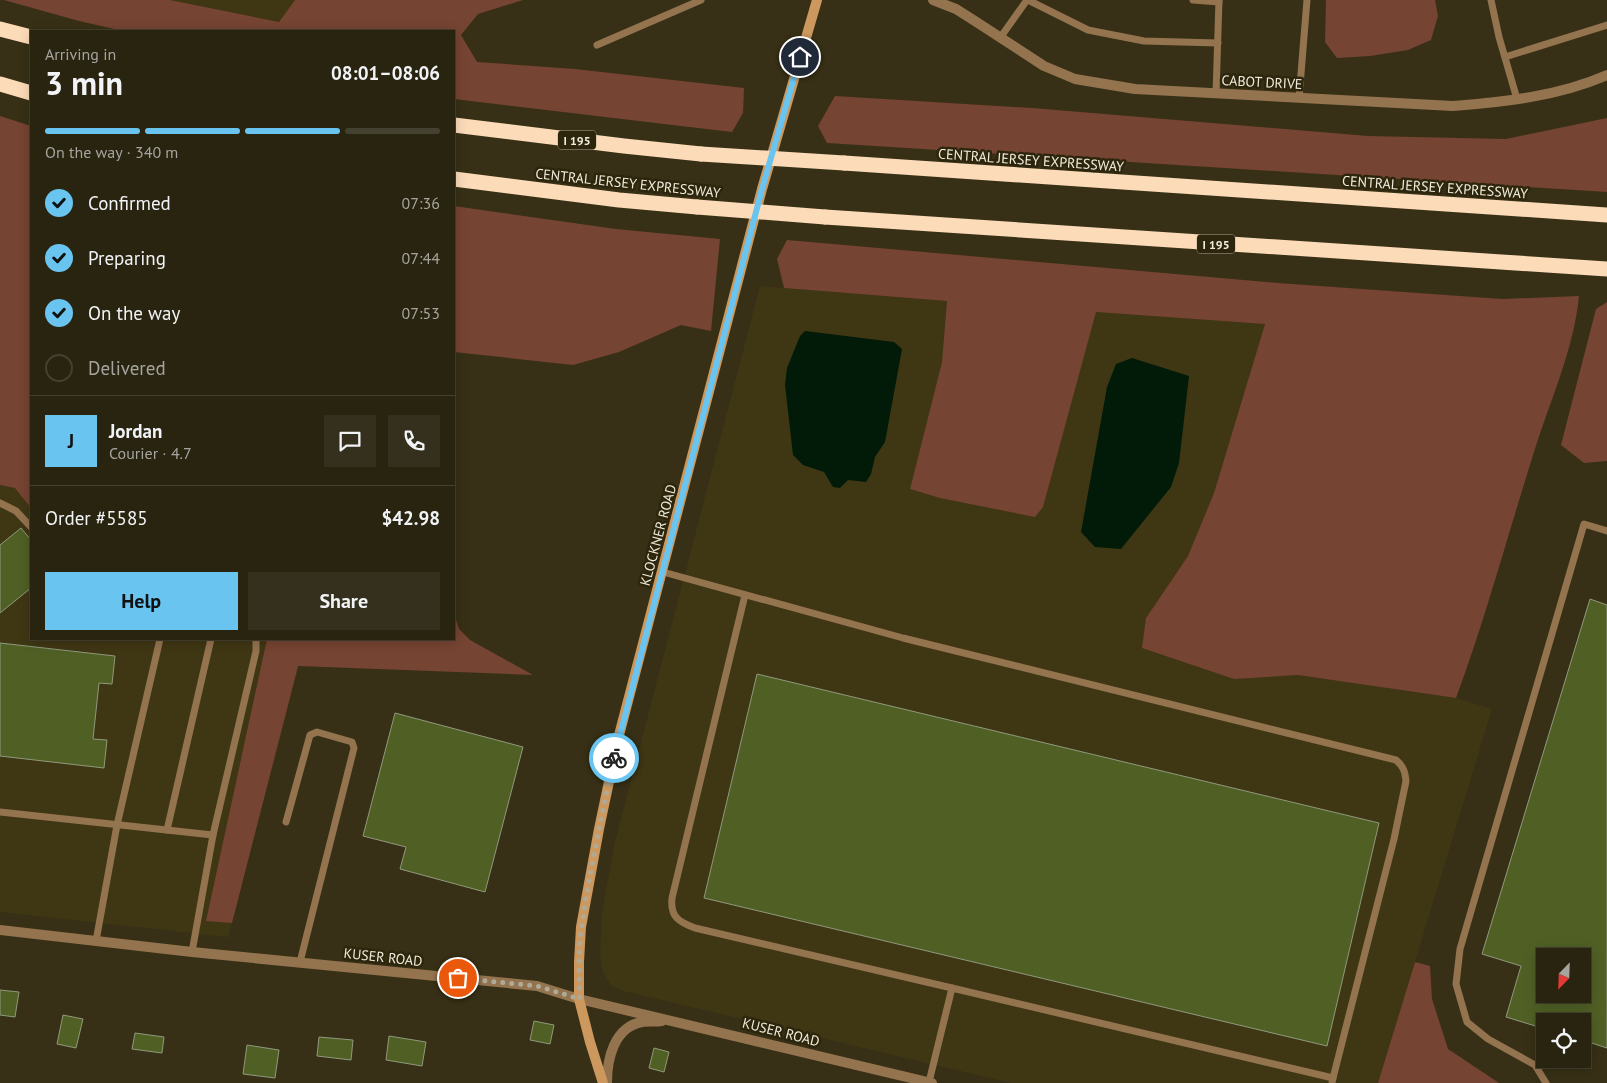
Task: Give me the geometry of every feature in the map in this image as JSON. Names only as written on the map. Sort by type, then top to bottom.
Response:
[{"type":"highway","points":[[0,29],[30,37]]},
{"type":"highway","points":[[0,84],[30,93]]},
{"type":"highway","name":"CENTRAL JERSEY EXPRESSWAY","points":[[455,125],[701,154],[1607,214]]},
{"type":"highway","name":"CENTRAL JERSEY EXPRESSWAY","points":[[455,179],[697,208],[1607,269]]},
{"type":"main road","name":"KLOCKNER ROAD","points":[[605,1083],[590,1042],[580,999],[579,962],[582,927],[599,829],[618,739],[762,189],[817,0]]},
{"type":"street","name":"CABOT DRIVE","points":[[933,0],[956,10],[1044,66],[1075,79],[1134,89],[1453,106],[1517,99],[1565,89],[1607,74]]},
{"type":"street","name":"KUSER ROAD","points":[[0,930],[192,952],[537,986],[580,999],[930,1083]]},
{"type":"street","points":[[605,1083],[607,1066],[615,1043],[622,1032],[640,1023],[676,1021]]},
{"type":"lane","points":[[597,45],[701,0]]},
{"type":"lane","points":[[1000,38],[1028,0],[1088,30],[1144,41],[1218,43]]},
{"type":"lane","points":[[1193,0],[1219,1],[1216,94]]},
{"type":"lane","points":[[1299,98],[1307,0]]},
{"type":"lane","points":[[1491,0],[1517,99]]},
{"type":"lane","points":[[1505,57],[1607,25]]},
{"type":"lane","points":[[0,503],[16,511],[30,526]]},
{"type":"lane","points":[[1546,1083],[1535,1065],[1488,1039],[1467,1022],[1456,984],[1460,949],[1584,524],[1607,531]]},
{"type":"lane","points":[[663,572],[903,638],[1396,760],[1406,772],[1406,781],[1394,839],[1333,1080],[695,928],[682,923],[675,916],[671,907],[672,898],[745,595]]},
{"type":"lane","points":[[96,941],[116,825],[160,640]]},
{"type":"lane","points":[[167,830],[211,640]]},
{"type":"lane","points":[[192,952],[213,835],[256,651],[256,640]]},
{"type":"lane","points":[[286,822],[310,735],[314,732],[352,742],[354,748],[300,962]]},
{"type":"lane","points":[[0,812],[213,835]]},
{"type":"lane","points":[[930,1083],[952,988]]},
{"type":"shaded area","points":[[4,0],[170,0],[279,22],[295,0],[523,0],[478,14],[461,35],[477,62],[575,69],[744,88],[743,113],[732,132],[455,99],[455,30],[119,30]]},
{"type":"shaded area","points":[[170,0],[295,0],[279,22]]},
{"type":"shaded area","points":[[1326,0],[1435,0],[1438,16],[1431,40],[1408,50],[1370,56],[1337,58],[1325,42]]},
{"type":"shaded area","points":[[835,96],[1032,108],[1368,136],[1506,139],[1607,118],[1607,192],[827,143],[818,126]]},
{"type":"shaded area","points":[[0,116],[30,126],[30,507],[15,488],[0,485]]},
{"type":"shaded area","points":[[455,206],[616,229],[720,239],[711,331],[681,325],[619,352],[573,365],[455,352]]},
{"type":"shaded area","points":[[787,240],[1278,283],[1502,299],[1579,296],[1572,336],[1561,375],[1534,452],[1487,606],[1456,698],[1298,675],[1234,679],[1142,648],[1146,618],[1188,556],[1214,493],[1265,324],[1096,312],[1043,507],[1035,517],[940,498],[910,489],[942,362],[947,301],[784,288],[777,259]]},
{"type":"shaded area","points":[[30,275],[30,640],[306,640],[228,937],[0,912],[0,276]]},
{"type":"shaded area","points":[[760,286],[947,301],[942,362],[910,489],[1043,507],[1095,312],[1265,324],[1214,493],[1188,556],[1146,618],[1234,679],[1298,675],[1456,698],[1492,709],[1378,1083],[1011,1083],[624,991],[611,986],[602,970],[600,954],[602,912],[615,842]]},
{"type":"shaded area","points":[[1607,302],[1607,461],[1584,463],[1561,445],[1596,309]]},
{"type":"shaded area","points":[[805,331],[894,342],[902,349],[885,442],[875,457],[871,474],[866,482],[848,480],[840,488],[833,487],[824,472],[803,465],[793,455],[785,385],[787,368],[800,336]]},
{"type":"shaded area","points":[[1132,358],[1189,376],[1179,463],[1171,487],[1121,549],[1095,547],[1081,532],[1107,387],[1116,364]]},
{"type":"shaded area","points":[[455,617],[459,629],[470,640],[533,675],[298,666],[232,923],[206,921],[267,640],[455,640]]},
{"type":"shaded area","points":[[1415,962],[1430,966],[1432,999],[1448,1049],[1499,1083],[1378,1083]]},
{"type":"building","points":[[21,528],[30,539],[30,589],[0,613],[0,545]]},
{"type":"building","points":[[1590,599],[1607,605],[1607,1048],[1591,1043],[1591,1013],[1536,1013],[1536,1026],[1506,1017],[1521,966],[1482,954]]},
{"type":"building","points":[[0,643],[115,656],[112,684],[99,683],[93,739],[107,740],[104,768],[0,756]]},
{"type":"building","points":[[757,674],[1379,823],[1327,1046],[704,898]]},
{"type":"building","points":[[395,713],[523,747],[485,892],[400,869],[406,847],[363,836]]},
{"type":"building","points":[[0,990],[19,992],[15,1017],[0,1015]]},
{"type":"building","points":[[63,1015],[83,1019],[76,1048],[57,1044]]},
{"type":"building","points":[[534,1021],[554,1025],[550,1044],[530,1040]]},
{"type":"building","points":[[135,1033],[164,1037],[162,1053],[132,1049]]},
{"type":"building","points":[[389,1036],[426,1042],[422,1066],[386,1060]]},
{"type":"building","points":[[319,1037],[353,1040],[351,1060],[317,1056]]},
{"type":"building","points":[[247,1045],[279,1050],[275,1078],[243,1074]]},
{"type":"building","points":[[654,1048],[669,1052],[664,1072],[649,1068]]},
{"type":"way so far","points":[[458,978],[537,986],[580,999],[579,962],[582,927],[599,829],[614,758]]},
{"type":"route","points":[[614,758],[762,189],[800,57]]}]
